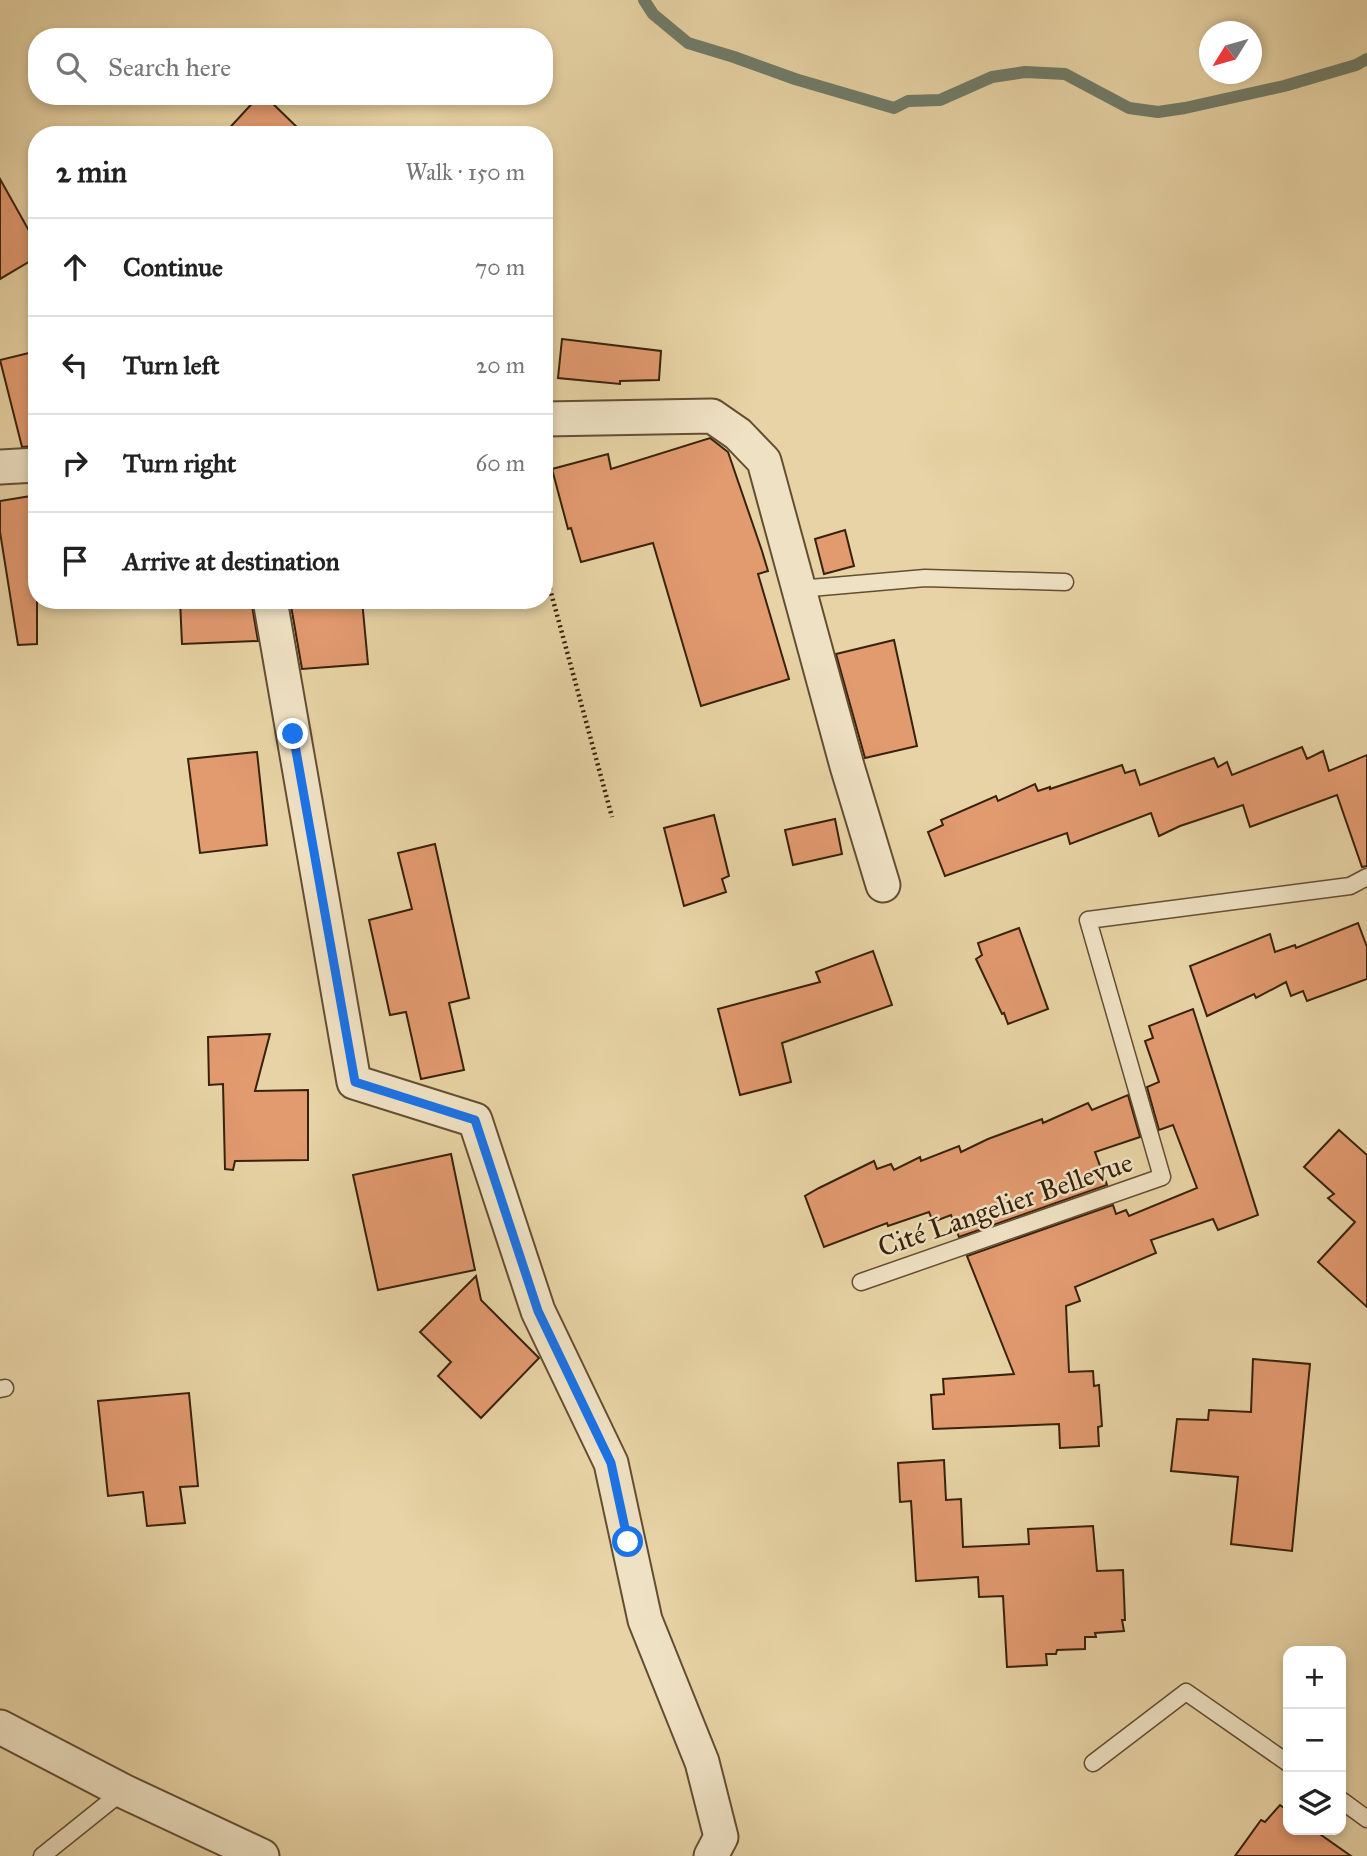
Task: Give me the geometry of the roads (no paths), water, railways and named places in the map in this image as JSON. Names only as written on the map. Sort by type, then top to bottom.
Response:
[{"type":"street","points":[[553,419],[712,416],[738,434],[764,461],[847,766],[883,885]]},
{"type":"street","points":[[0,467],[28,466]]},
{"type":"street","points":[[272,609],[355,1082],[475,1120],[538,1311],[611,1463],[645,1620],[702,1762],[721,1837],[710,1856]]},
{"type":"street","points":[[0,1727],[123,1791],[262,1856]]},
{"type":"lane","points":[[799,589],[925,578],[1065,582]]},
{"type":"lane","name":"Cité Langelier Bellevue","points":[[861,1282],[1162,1177],[1088,919],[1350,886],[1367,877]]},
{"type":"lane","points":[[1093,1763],[1186,1692],[1283,1760]]},
{"type":"lane","points":[[42,1856],[123,1791]]},
{"type":"lane","points":[[1346,1804],[1367,1819]]},
{"type":"waterway","points":[[644,0],[653,14],[688,43],[795,79],[894,108],[908,101],[940,100],[992,77],[1025,72],[1065,74],[1129,108],[1158,112],[1284,86],[1356,65],[1367,59]]}]
